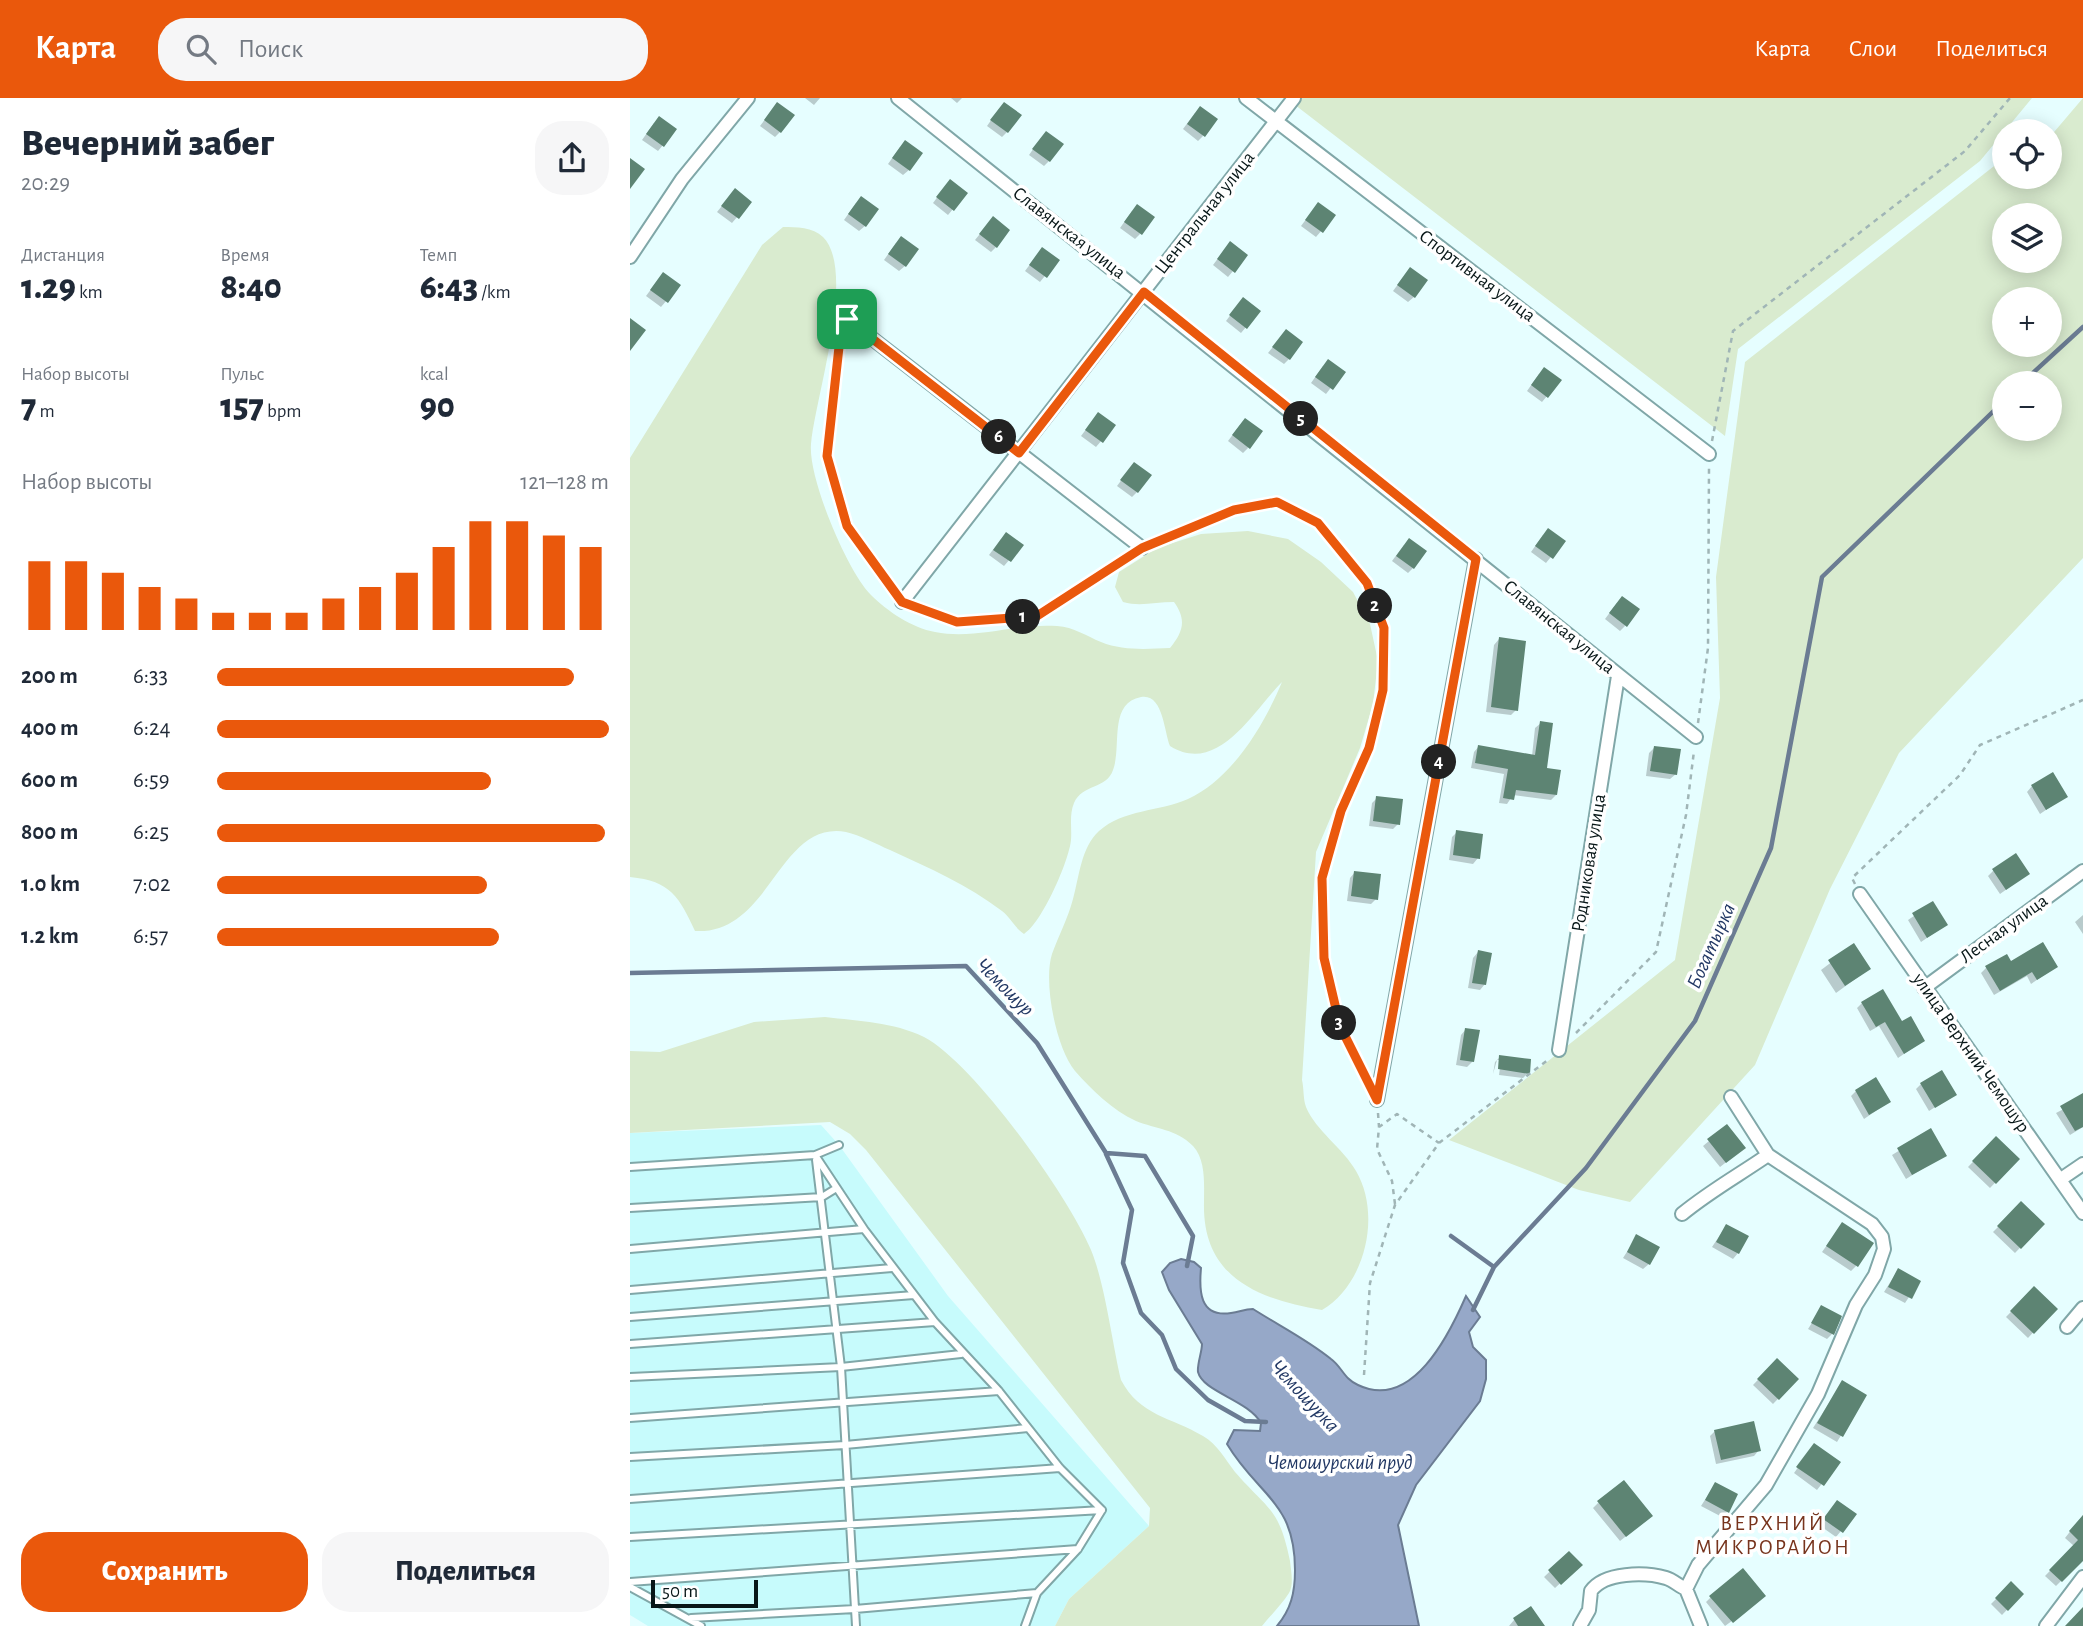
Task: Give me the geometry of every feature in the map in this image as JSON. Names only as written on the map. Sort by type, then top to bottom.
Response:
[{"type":"street","points":[[630,257],[682,179],[748,98]]},
{"type":"street","name":"Славянская улица","points":[[898,98],[1144,292],[1696,737]]},
{"type":"street","name":"Спортивная улица","points":[[1246,98],[1709,454]]},
{"type":"street","name":"Центральная улица","points":[[902,602],[1294,98]]},
{"type":"street","points":[[847,319],[1142,548]]},
{"type":"street","points":[[1377,1100],[1476,559]]},
{"type":"street","name":"Родниковая улица","points":[[1559,1049],[1618,676]]},
{"type":"street","name":"Лесная улица","points":[[1924,988],[2083,871]]},
{"type":"street","name":"улица Верхний Чемошур","points":[[1860,894],[2083,1213]]},
{"type":"street","points":[[1686,1589],[1698,1565],[1766,1485],[1818,1394],[1856,1306],[1875,1275],[1884,1249],[1882,1237],[1872,1224],[1768,1155],[1731,1097]]},
{"type":"street","points":[[1682,1214],[1714,1187],[1739,1175],[1768,1155]]},
{"type":"street","points":[[2061,1180],[2083,1164]]},
{"type":"street","points":[[2067,1327],[2083,1308]]},
{"type":"street","points":[[1580,1626],[1589,1611],[1591,1591],[1609,1578],[1635,1575],[1667,1578],[1686,1589],[1701,1626]]},
{"type":"street","points":[[2046,1626],[2083,1577]]},
{"type":"lane","points":[[630,1167],[815,1154],[839,1145]]},
{"type":"lane","points":[[815,1154],[835,1189],[935,1322],[961,1354],[999,1391],[1060,1468],[1102,1510]]},
{"type":"lane","points":[[815,1154],[827,1233],[829,1275],[841,1367],[856,1626]]},
{"type":"lane","points":[[630,1208],[822,1197],[835,1189]]},
{"type":"lane","points":[[630,1249],[864,1229]]},
{"type":"lane","points":[[630,1290],[892,1268]]},
{"type":"lane","points":[[630,1317],[914,1295]]},
{"type":"lane","points":[[630,1344],[935,1322]]},
{"type":"lane","points":[[630,1377],[841,1367],[961,1354]]},
{"type":"lane","points":[[630,1418],[999,1391]]},
{"type":"lane","points":[[630,1457],[845,1445],[1028,1428]]},
{"type":"lane","points":[[630,1499],[1060,1468]]},
{"type":"lane","points":[[630,1537],[1102,1510]]},
{"type":"lane","points":[[1025,1626],[1037,1593],[1078,1549],[1102,1510]]},
{"type":"lane","points":[[630,1585],[1078,1549]]},
{"type":"lane","points":[[630,1585],[701,1626]]},
{"type":"lane","points":[[691,1618],[855,1609],[1037,1593]]},
{"type":"path","points":[[847,319],[839,347],[827,456],[847,526],[902,602],[957,622],[1037,616],[1142,548],[1234,510],[1277,502],[1318,523],[1367,583],[1384,628],[1383,690],[1369,748],[1341,811],[1322,878],[1324,958],[1340,1026],[1377,1100]]},
{"type":"path","points":[[1860,894],[1852,878],[1959,775],[1980,745],[2083,701]]},
{"type":"path","points":[[1395,1205],[1392,1181],[1377,1149],[1379,1127],[1397,1114],[1439,1143]]},
{"type":"shaded area","points":[[821,1125],[839,1145],[948,1296],[1149,1526],[1069,1599],[1055,1626],[648,1626],[630,1615],[630,1133]]},
{"type":"green space","points":[[1286,98],[2032,98],[2015,119],[1992,119],[1992,146],[1980,161],[1738,349],[1725,436]]},
{"type":"green space","points":[[2083,98],[2083,558],[1899,753],[1830,889],[1755,1065],[1630,1202],[1579,1190],[1449,1140],[1675,960],[1720,698],[1716,577],[1745,362],[1992,168],[1992,189],[2062,189],[2062,123]]},
{"type":"green space","points":[[783,227],[814,231],[823,237],[832,254],[836,277],[835,305],[814,423],[812,459],[822,500],[851,566],[871,595],[892,613],[918,627],[950,634],[1057,626],[1118,647],[1170,648],[1182,626],[1181,615],[1174,602],[1123,602],[1115,587],[1119,572],[1157,548],[1201,534],[1248,531],[1288,539],[1321,562],[1353,592],[1370,624],[1378,661],[1373,704],[1360,748],[1316,852],[1302,1080],[1305,1104],[1310,1116],[1356,1171],[1368,1208],[1368,1228],[1359,1267],[1337,1299],[1322,1310],[1276,1299],[1256,1291],[1238,1280],[1223,1266],[1212,1249],[1206,1228],[1203,1172],[1197,1152],[1180,1136],[1136,1121],[1119,1111],[1075,1071],[1062,1047],[1050,997],[1052,954],[1071,906],[1084,854],[1093,838],[1099,831],[1119,819],[1188,799],[1219,778],[1256,733],[1282,682],[1233,736],[1219,747],[1204,753],[1187,753],[1170,746],[1162,714],[1154,701],[1141,697],[1131,701],[1120,717],[1113,770],[1106,780],[1083,792],[1074,803],[1071,840],[1060,876],[1039,918],[1024,934],[1002,911],[962,885],[846,832],[823,833],[804,843],[741,916],[721,927],[695,931],[672,893],[655,882],[630,877],[630,458],[762,245]]},
{"type":"green space","points":[[825,1017],[888,1025],[924,1037],[945,1051],[993,1102],[1042,1166],[1091,1250],[1104,1296],[1121,1380],[1137,1401],[1147,1409],[1203,1436],[1213,1444],[1276,1519],[1286,1543],[1291,1586],[1289,1593],[1262,1626],[1055,1626],[1069,1599],[1149,1526],[1150,1508],[866,1150],[850,1134],[830,1122],[630,1133],[630,1051],[660,1052],[754,1022]]},
{"type":"water","name":"Чемошурский пруд","points":[[1181,1259],[1194,1262],[1201,1268],[1201,1293],[1207,1307],[1220,1313],[1253,1309],[1322,1352],[1353,1382],[1377,1390],[1395,1388],[1411,1379],[1426,1365],[1450,1330],[1466,1296],[1480,1317],[1469,1332],[1473,1347],[1486,1360],[1486,1379],[1480,1401],[1416,1485],[1398,1525],[1419,1626],[1277,1626],[1289,1607],[1294,1586],[1293,1547],[1289,1529],[1273,1501],[1227,1444],[1234,1430],[1260,1431],[1261,1423],[1246,1408],[1208,1385],[1198,1372],[1202,1344],[1169,1290],[1162,1272],[1170,1263]]},
{"type":"building","points":[[777,102],[795,115],[781,133],[764,120]]},
{"type":"building","points":[[1004,102],[1022,115],[1008,133],[990,120]]},
{"type":"building","points":[[1200,106],[1218,119],[1205,137],[1187,124]]},
{"type":"building","points":[[659,116],[677,129],[664,147],[646,134]]},
{"type":"building","points":[[1046,131],[1064,144],[1050,162],[1032,149]]},
{"type":"building","points":[[905,140],[923,153],[910,171],[892,158]]},
{"type":"building","points":[[630,158],[645,169],[630,189]]},
{"type":"building","points":[[950,179],[968,193],[954,211],[936,197]]},
{"type":"building","points":[[735,188],[752,202],[739,219],[721,206]]},
{"type":"building","points":[[861,196],[879,209],[866,227],[848,214]]},
{"type":"building","points":[[1318,202],[1336,215],[1323,233],[1305,220]]},
{"type":"building","points":[[1137,204],[1155,217],[1142,235],[1124,222]]},
{"type":"building","points":[[993,216],[1010,230],[997,248],[979,234]]},
{"type":"building","points":[[901,236],[919,249],[906,267],[888,254]]},
{"type":"building","points":[[1230,241],[1248,255],[1235,273],[1217,259]]},
{"type":"building","points":[[1042,247],[1060,260],[1047,278],[1029,265]]},
{"type":"building","points":[[1410,267],[1428,280],[1415,298],[1397,285]]},
{"type":"building","points":[[663,272],[681,285],[668,303],[650,290]]},
{"type":"building","points":[[1243,297],[1261,311],[1247,329],[1229,315]]},
{"type":"building","points":[[630,318],[646,330],[630,351]]},
{"type":"building","points":[[1286,329],[1303,342],[1290,360],[1272,347]]},
{"type":"building","points":[[1328,359],[1346,372],[1333,390],[1315,377]]},
{"type":"building","points":[[1544,367],[1562,380],[1548,398],[1531,385]]},
{"type":"building","points":[[1098,412],[1116,425],[1103,443],[1085,430]]},
{"type":"building","points":[[1245,418],[1263,431],[1250,449],[1232,435]]},
{"type":"building","points":[[1134,462],[1152,475],[1138,493],[1120,480]]},
{"type":"building","points":[[1548,528],[1566,541],[1553,559],[1535,546]]},
{"type":"building","points":[[1006,532],[1024,545],[1011,562],[993,550]]},
{"type":"building","points":[[1409,538],[1427,551],[1414,569],[1396,556]]},
{"type":"building","points":[[1622,596],[1640,609],[1627,627],[1609,613]]},
{"type":"building","points":[[1499,637],[1526,641],[1518,711],[1491,707]]},
{"type":"building","points":[[1540,721],[1553,723],[1547,768],[1561,770],[1557,795],[1516,790],[1514,800],[1503,798],[1508,769],[1475,763],[1478,745],[1535,755]]},
{"type":"building","points":[[1654,746],[1681,749],[1677,775],[1650,771]]},
{"type":"building","points":[[2053,772],[2068,797],[2046,810],[2031,785]]},
{"type":"building","points":[[1376,796],[1403,799],[1400,825],[1373,821]]},
{"type":"building","points":[[1456,830],[1483,834],[1480,859],[1453,855]]},
{"type":"building","points":[[2016,853],[2030,874],[2006,890],[1992,869]]},
{"type":"building","points":[[1354,871],[1381,874],[1378,900],[1351,896]]},
{"type":"building","points":[[1933,901],[1948,925],[1927,938],[1912,913]]},
{"type":"building","points":[[2043,942],[2058,967],[2037,980],[2032,972],[2000,991],[1985,966],[2007,954],[2011,961]]},
{"type":"building","points":[[1854,943],[1871,969],[1845,986],[1828,960]]},
{"type":"building","points":[[1478,950],[1492,953],[1486,985],[1472,983]]},
{"type":"building","points":[[1883,989],[1902,1021],[1911,1016],[1925,1041],[1904,1054],[1885,1022],[1876,1027],[1861,1002]]},
{"type":"building","points":[[1465,1028],[1480,1030],[1474,1062],[1460,1060]]},
{"type":"building","points":[[1499,1055],[1531,1059],[1530,1074],[1498,1069]]},
{"type":"building","points":[[1942,1070],[1957,1095],[1935,1108],[1920,1083]]},
{"type":"building","points":[[1876,1077],[1891,1102],[1869,1115],[1855,1090]]},
{"type":"building","points":[[2083,1093],[2083,1127],[2075,1131],[2060,1106]]},
{"type":"building","points":[[1727,1124],[1746,1148],[1726,1163],[1707,1139]]},
{"type":"building","points":[[1931,1128],[1947,1156],[1912,1175],[1897,1148]]},
{"type":"building","points":[[1996,1136],[2020,1159],[1996,1184],[1972,1161]]},
{"type":"building","points":[[2021,1201],[2045,1224],[2021,1249],[1997,1226]]},
{"type":"building","points":[[1842,1222],[1874,1243],[1858,1267],[1826,1246]]},
{"type":"building","points":[[1726,1224],[1749,1236],[1739,1254],[1716,1242]]},
{"type":"building","points":[[1636,1234],[1660,1247],[1650,1265],[1627,1252]]},
{"type":"building","points":[[1898,1268],[1921,1281],[1912,1299],[1888,1287]]},
{"type":"building","points":[[2034,1286],[2058,1309],[2034,1334],[2010,1311]]},
{"type":"building","points":[[1821,1305],[1842,1316],[1834,1335],[1811,1323]]},
{"type":"building","points":[[1777,1358],[1799,1379],[1779,1400],[1757,1379]]},
{"type":"building","points":[[1842,1380],[1867,1395],[1843,1437],[1817,1423]]},
{"type":"building","points":[[1754,1421],[1761,1451],[1721,1460],[1714,1430]]},
{"type":"building","points":[[1814,1443],[1841,1462],[1824,1486],[1796,1467]]},
{"type":"building","points":[[1624,1480],[1653,1516],[1626,1537],[1597,1501]]},
{"type":"building","points":[[1715,1482],[1738,1494],[1729,1513],[1705,1500]]},
{"type":"building","points":[[1837,1500],[1857,1514],[1843,1533],[1823,1519]]},
{"type":"building","points":[[2083,1515],[2083,1561],[2062,1582],[2049,1570],[2078,1540],[2069,1531]]},
{"type":"building","points":[[1569,1551],[1583,1565],[1561,1585],[1548,1570]]},
{"type":"building","points":[[1743,1568],[1766,1596],[1733,1623],[1709,1596]]},
{"type":"building","points":[[2011,1581],[2024,1594],[2008,1611],[1995,1598]]},
{"type":"building","points":[[1531,1606],[1545,1626],[1518,1626],[1513,1618]]},
{"type":"building","points":[[2083,1607],[2083,1626],[2065,1626]]},
{"type":"waterway","name":"Богатырка","points":[[2035,371],[2083,327]]},
{"type":"waterway","name":"Богатырка","points":[[1473,1310],[1494,1267],[1586,1168],[1695,1021],[1771,848],[1822,577],[1992,413]]},
{"type":"waterway","name":"Чемошур","points":[[630,973],[966,966],[1037,1043],[1106,1153],[1145,1156],[1193,1236],[1187,1266]]},
{"type":"waterway","points":[[1106,1154],[1132,1210],[1123,1263],[1141,1313],[1162,1335],[1176,1369],[1208,1400],[1245,1421],[1266,1422]]},
{"type":"waterway","points":[[1451,1236],[1494,1267]]},
{"type":"district","name":"ВЕРХНИЙ МИКРОРАЙОН","points":[[1773,1535]]},
{"type":"route","points":[[1144,292],[1476,559],[1377,1100],[1340,1026],[1324,958],[1322,878],[1341,811],[1369,748],[1383,690],[1384,628],[1367,583],[1318,523],[1277,502],[1234,510],[1142,548],[1080,591],[1037,616],[957,622],[902,602],[847,526],[827,456],[839,347],[847,319],[1019,453],[1144,292]]},
{"type":"water label","name":"Чемошурка","points":[[1305,1396]]}]
